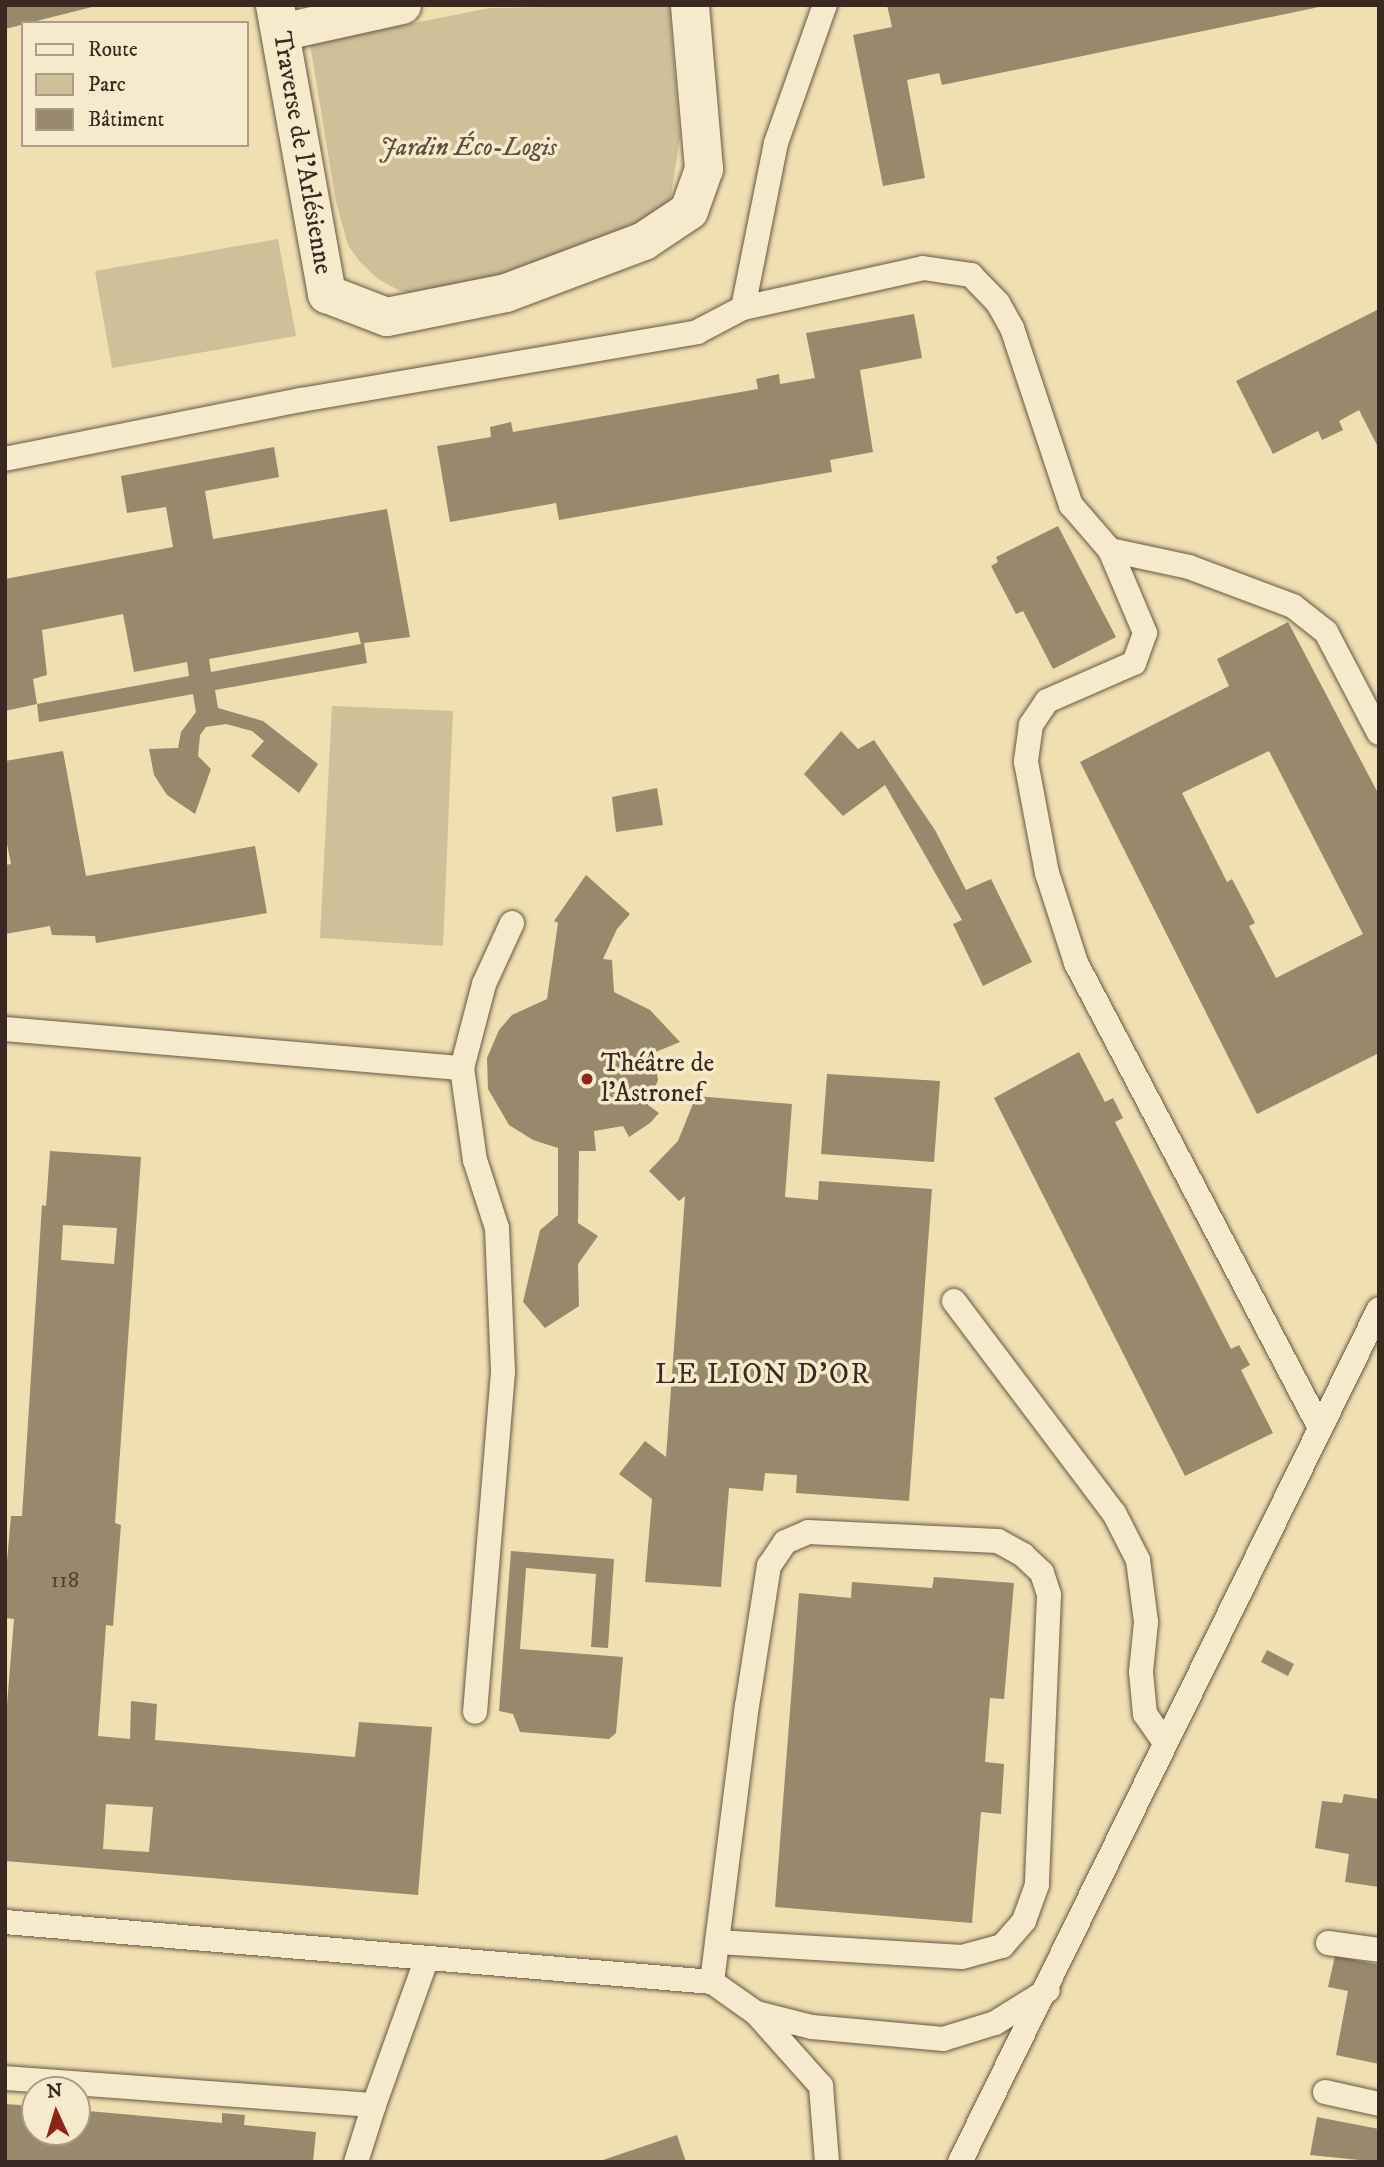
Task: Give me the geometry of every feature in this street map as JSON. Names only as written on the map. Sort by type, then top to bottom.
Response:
[{"type":"street","points":[[277,19],[402,5]]},
{"type":"street","name":"Traverse de l'Arlésienne","points":[[277,19],[327,293],[387,317],[506,293],[644,241],[689,211],[704,169],[690,5]]},
{"type":"lane","points":[[743,308],[776,144],[825,5]]},
{"type":"lane","points":[[5,459],[301,400],[696,332],[743,308],[923,268],[971,275],[998,303],[1012,328],[1071,505],[1111,550],[1145,633],[1134,663],[1047,701],[1031,725],[1026,762],[1046,873],[1076,963],[1320,1428]]},
{"type":"lane","points":[[1111,550],[1189,567],[1293,606],[1326,632],[1379,733]]},
{"type":"lane","points":[[475,1712],[503,1372],[498,1228],[475,1160],[462,1068],[484,984],[512,923]]},
{"type":"lane","points":[[5,1029],[462,1068]]},
{"type":"lane","points":[[954,1301],[1114,1513],[1138,1559],[1146,1622],[1141,1672],[1145,1714],[1164,1741]]},
{"type":"lane","points":[[960,2162],[1048,1990],[1164,1741],[1379,1309]]},
{"type":"lane","points":[[712,1982],[717,1942],[769,1566],[785,1542],[808,1531],[998,1541],[1023,1555],[1042,1573],[1049,1595],[1037,1885],[1024,1921],[1002,1946],[962,1957],[717,1942]]},
{"type":"lane","points":[[5,1922],[712,1982],[756,2013],[821,2086],[827,2162]]},
{"type":"lane","points":[[1328,1942],[1379,1950]]},
{"type":"lane","points":[[356,2162],[427,1958]]},
{"type":"lane","points":[[756,2013],[812,2027],[943,2039],[995,2023],[1048,1990]]},
{"type":"lane","points":[[5,2078],[374,2105]]},
{"type":"lane","points":[[1325,2092],[1379,2104]]},
{"type":"green space","name":"Jardin Éco-Logis","points":[[669,5],[680,137],[670,203],[638,232],[436,295],[400,291],[378,279],[360,262],[348,245],[336,202],[310,44],[489,8]]},
{"type":"green space","points":[[278,239],[296,336],[112,368],[95,271]]},
{"type":"green space","points":[[332,706],[453,711],[443,946],[320,938]]},
{"type":"building","points":[[5,5],[96,5],[37,21],[21,21],[21,25],[5,29]]},
{"type":"building","points":[[887,5],[1324,6],[942,85],[939,73],[907,80],[925,178],[883,186],[853,35],[892,27]]},
{"type":"building","points":[[1379,309],[1379,449],[1359,410],[1339,421],[1343,430],[1322,440],[1318,431],[1273,454],[1236,381]]},
{"type":"building","points":[[914,314],[922,358],[860,370],[873,452],[830,460],[832,472],[559,520],[556,503],[450,522],[437,446],[491,437],[490,427],[511,422],[513,432],[758,389],[756,379],[779,374],[780,384],[815,378],[806,333]]},
{"type":"building","points":[[274,447],[279,477],[205,491],[213,539],[387,509],[410,637],[364,643],[367,663],[215,690],[218,708],[263,721],[318,764],[299,793],[251,756],[264,741],[252,731],[226,724],[206,727],[200,735],[198,756],[211,769],[195,814],[167,795],[154,775],[149,749],[178,748],[181,732],[196,712],[193,694],[39,722],[37,704],[5,711],[5,579],[173,547],[166,507],[127,513],[121,476]],"holes":[[[123,614],[134,672],[187,662],[189,676],[37,704],[33,679],[47,675],[42,630]],[[358,632],[361,644],[211,672],[209,659]]]},
{"type":"building","points":[[1058,526],[1116,637],[1053,669],[1023,611],[1016,614],[991,566],[998,562],[996,557]]},
{"type":"building","points":[[1288,622],[1379,795],[1379,1053],[1257,1114],[1080,762],[1229,686],[1217,659]],"holes":[[[1269,751],[1363,934],[1276,978],[1249,926],[1255,923],[1232,879],[1227,882],[1182,793]]]},
{"type":"building","points":[[841,731],[858,749],[874,740],[935,830],[966,890],[991,879],[1032,962],[983,986],[953,924],[962,920],[885,785],[843,816],[804,774]]},
{"type":"building","points":[[63,751],[86,876],[255,846],[267,913],[96,943],[95,936],[52,935],[50,926],[5,934],[5,865],[11,864],[5,834],[5,761]]},
{"type":"building","points":[[657,788],[663,825],[616,832],[612,797]]},
{"type":"building","points":[[586,875],[630,914],[617,929],[603,959],[612,960],[614,992],[650,1010],[680,1042],[653,1053],[658,1080],[648,1105],[659,1113],[650,1123],[629,1137],[623,1126],[594,1131],[596,1151],[579,1151],[578,1223],[598,1236],[578,1264],[579,1306],[545,1328],[523,1302],[540,1230],[558,1215],[558,1148],[533,1140],[509,1125],[488,1089],[487,1058],[499,1030],[512,1015],[547,999],[558,923],[554,921]]},
{"type":"building","points":[[1079,1052],[1105,1102],[1113,1098],[1123,1118],[1115,1122],[1231,1349],[1239,1345],[1250,1365],[1241,1370],[1273,1433],[1185,1476],[994,1098]]},
{"type":"building","points":[[827,1074],[940,1081],[934,1162],[821,1154]]},
{"type":"building","points":[[696,1096],[792,1104],[785,1197],[818,1200],[819,1181],[932,1189],[909,1501],[796,1493],[797,1475],[765,1473],[763,1491],[729,1488],[721,1587],[645,1582],[652,1499],[619,1474],[645,1441],[666,1457],[685,1196],[679,1201],[649,1171],[678,1141]]},
{"type":"building","points":[[50,1151],[141,1157],[115,1523],[121,1525],[113,1626],[106,1625],[98,1736],[130,1739],[131,1701],[157,1704],[155,1740],[355,1757],[359,1722],[432,1727],[418,1895],[5,1861],[5,1729],[14,1619],[5,1618],[5,1583],[11,1516],[22,1516],[42,1205],[46,1206]],"holes":[[[63,1225],[117,1228],[114,1264],[61,1260]],[[106,1804],[153,1807],[149,1852],[103,1849]]]},
{"type":"building","points":[[511,1551],[614,1559],[608,1648],[591,1647],[596,1574],[526,1568],[520,1649],[623,1657],[616,1733],[609,1739],[520,1732],[513,1714],[499,1711]]},
{"type":"building","points":[[934,1577],[1014,1583],[1004,1699],[990,1698],[985,1762],[1004,1764],[1001,1814],[981,1812],[972,1923],[775,1907],[799,1593],[851,1598],[852,1582],[932,1588]]},
{"type":"building","points":[[1267,1650],[1294,1664],[1288,1676],[1261,1662]]},
{"type":"building","points":[[1344,1794],[1379,1799],[1379,1887],[1345,1882],[1349,1854],[1315,1848],[1322,1801],[1342,1803]]},
{"type":"building","points":[[1335,1956],[1379,1965],[1379,2064],[1336,2055],[1348,1991],[1328,1987]]},
{"type":"building","points":[[5,2104],[21,2105],[21,2146],[91,2146],[91,2111],[222,2123],[222,2113],[245,2115],[244,2125],[316,2132],[313,2162],[5,2162]]},
{"type":"building","points":[[1317,2117],[1379,2129],[1379,2162],[1310,2155]]},
{"type":"building","points":[[677,2135],[686,2162],[600,2162],[600,2161]]},
{"type":"place","name":"Théâtre de l'Astronef","points":[[587,1079]]},
{"type":"district","name":"LE LION D'OR","points":[[763,1375]]}]
